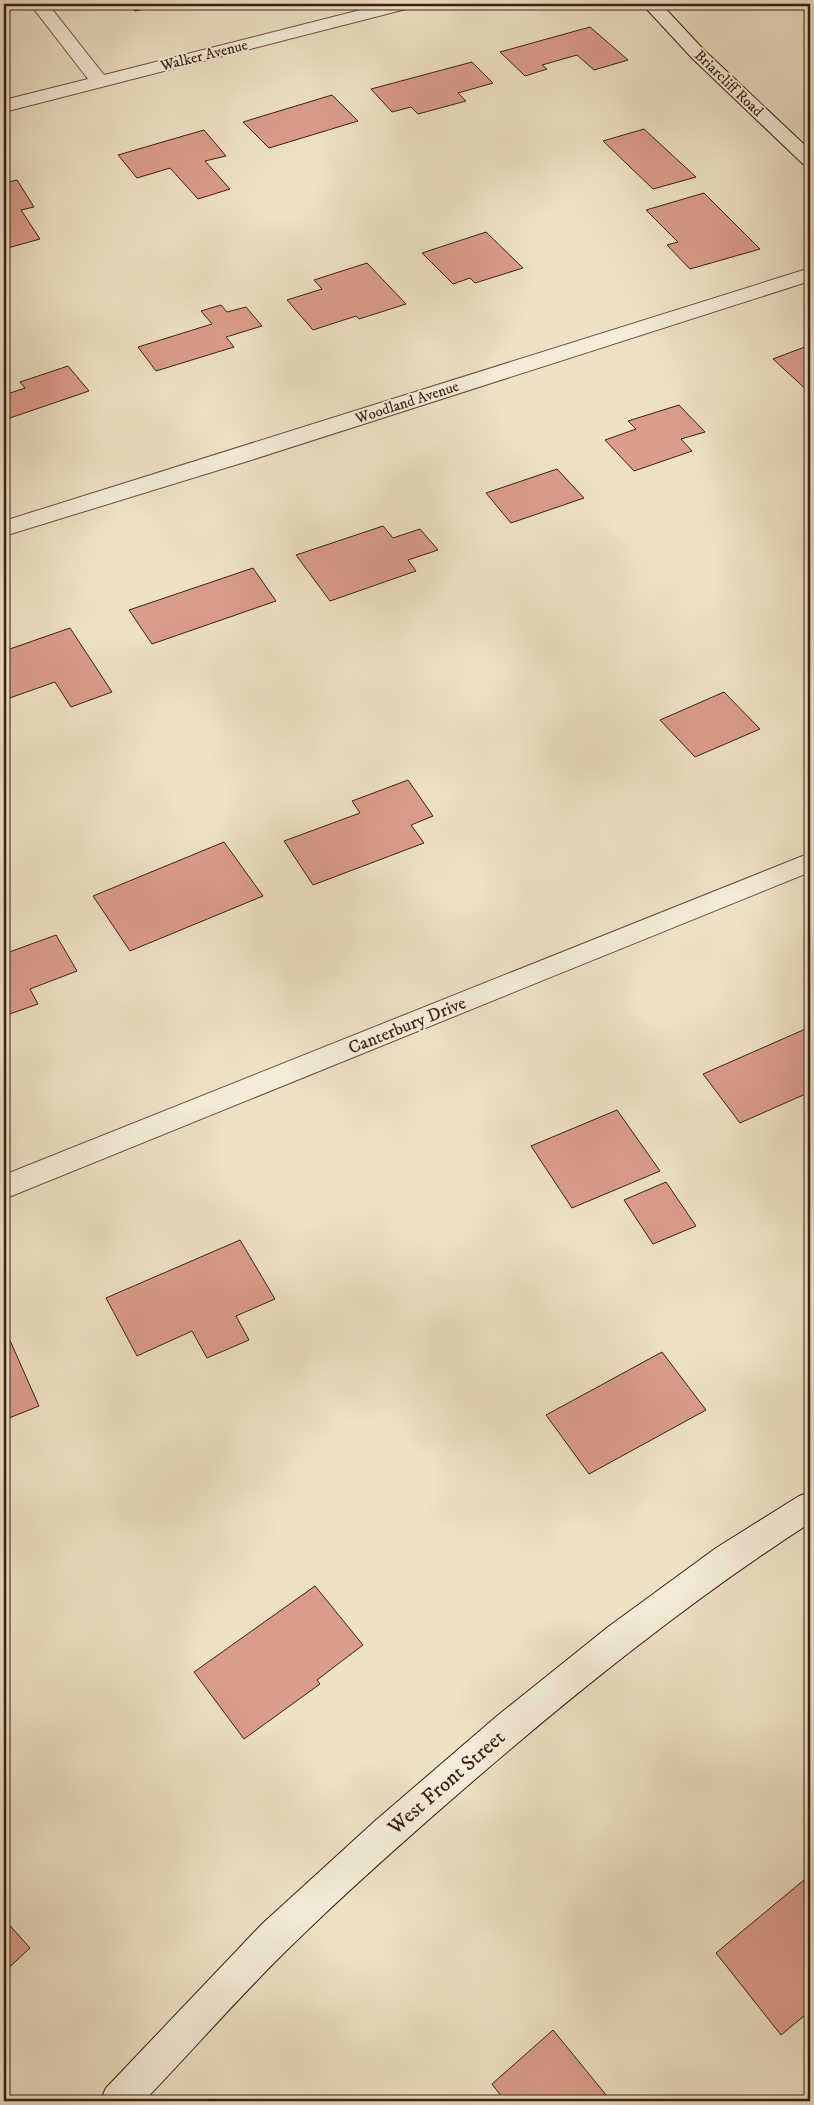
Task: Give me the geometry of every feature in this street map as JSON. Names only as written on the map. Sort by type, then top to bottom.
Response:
[{"type":"street","points":[[39,4],[100,82]]},
{"type":"street","name":"Walker Avenue","points":[[4,106],[404,4]]},
{"type":"street","name":"Briarcliff Road","points":[[651,4],[698,54],[810,160]]},
{"type":"street","name":"Woodland Avenue","points":[[4,529],[250,453],[810,274]]},
{"type":"street","name":"Canterbury Drive","points":[[4,1187],[810,862]]},
{"type":"street","name":"West Front Street","points":[[119,2101],[275,1937],[401,1820],[509,1728],[620,1638],[727,1559],[810,1506]]},
{"type":"building","points":[[128,4],[164,4],[135,11]]},
{"type":"building","points":[[590,27],[628,60],[594,70],[577,55],[542,65],[547,69],[525,76],[500,52]]},
{"type":"building","points":[[472,62],[493,83],[458,93],[466,101],[418,114],[411,107],[392,112],[371,89]]},
{"type":"building","points":[[332,95],[358,121],[269,148],[243,122]]},
{"type":"building","points":[[644,129],[696,177],[653,189],[603,141]]},
{"type":"building","points":[[204,130],[226,156],[205,161],[230,189],[198,199],[170,168],[137,178],[118,155]]},
{"type":"building","points":[[17,180],[34,207],[21,210],[40,239],[4,249],[4,183]]},
{"type":"building","points":[[704,193],[760,249],[690,269],[667,245],[678,242],[646,210]]},
{"type":"building","points":[[486,232],[523,268],[475,283],[470,278],[453,284],[422,253]]},
{"type":"building","points":[[367,263],[406,304],[359,319],[356,316],[313,330],[287,300],[322,289],[314,280]]},
{"type":"building","points":[[221,305],[227,312],[246,307],[262,326],[226,337],[234,347],[156,371],[138,347],[212,324],[201,311]]},
{"type":"building","points":[[810,345],[810,393],[773,359]]},
{"type":"building","points":[[68,366],[89,391],[4,420],[4,395],[25,388],[20,382]]},
{"type":"building","points":[[679,405],[705,432],[681,439],[692,451],[634,471],[605,440],[636,429],[628,421]]},
{"type":"building","points":[[557,469],[584,498],[511,523],[486,493]]},
{"type":"building","points":[[383,526],[393,538],[420,529],[438,550],[408,560],[416,571],[330,601],[296,555]]},
{"type":"building","points":[[253,568],[276,601],[152,644],[129,610]]},
{"type":"building","points":[[70,628],[112,692],[71,707],[55,682],[4,700],[4,651]]},
{"type":"building","points":[[724,692],[760,729],[695,757],[660,720]]},
{"type":"building","points":[[408,780],[433,816],[411,825],[424,843],[313,885],[284,841],[360,813],[352,801]]},
{"type":"building","points":[[224,842],[263,896],[130,951],[93,896]]},
{"type":"building","points":[[56,935],[77,971],[30,989],[38,1004],[4,1016],[4,954]]},
{"type":"building","points":[[810,1027],[810,1092],[740,1123],[703,1074]]},
{"type":"building","points":[[617,1110],[660,1171],[572,1208],[531,1146]]},
{"type":"building","points":[[666,1182],[696,1226],[653,1244],[624,1200]]},
{"type":"building","points":[[240,1240],[275,1299],[236,1316],[249,1340],[207,1358],[192,1331],[137,1356],[106,1298]]},
{"type":"building","points":[[8,1336],[39,1406],[4,1420],[4,1338]]},
{"type":"building","points":[[662,1352],[706,1410],[589,1474],[546,1415]]},
{"type":"building","points":[[315,1586],[363,1645],[317,1680],[320,1684],[244,1739],[194,1672]]},
{"type":"building","points":[[810,1875],[810,2011],[781,2035],[716,1953]]},
{"type":"building","points":[[4,1919],[30,1948],[4,1972]]},
{"type":"building","points":[[553,2030],[611,2101],[505,2101],[492,2084]]}]
